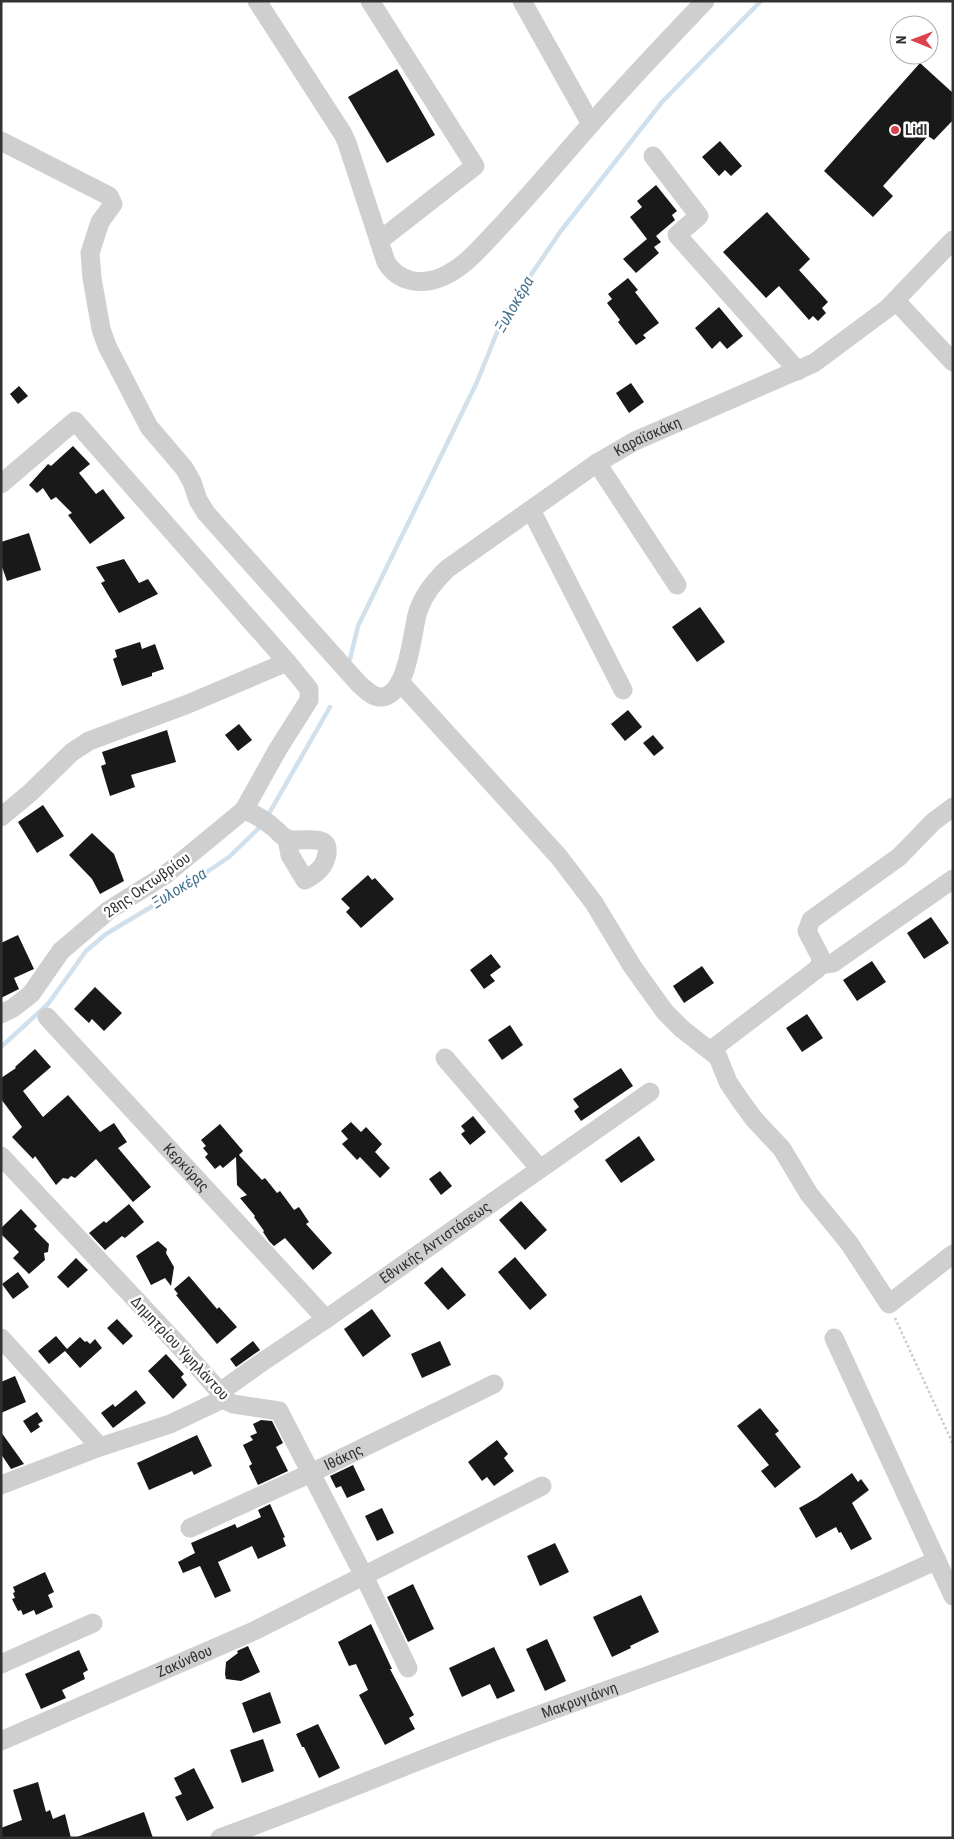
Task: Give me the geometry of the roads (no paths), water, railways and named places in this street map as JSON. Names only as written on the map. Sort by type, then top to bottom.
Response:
[{"type":"street","points":[[257,1],[343,134],[354,161],[386,262],[396,274],[405,280],[416,282],[435,279],[450,272],[478,250],[524,202],[591,124],[705,1]]},
{"type":"street","points":[[370,1],[475,166],[380,241]]},
{"type":"street","points":[[522,1],[591,124]]},
{"type":"street","points":[[1,141],[108,196],[113,204],[100,222],[90,253],[92,278],[101,329],[107,346],[149,427],[184,468],[206,513],[359,684],[371,694],[382,697],[393,692],[400,682],[559,857],[594,903],[632,966],[664,1012],[682,1029],[718,1057],[728,1082],[740,1100],[754,1119],[782,1149],[809,1194],[849,1243],[888,1304],[953,1254]]},
{"type":"street","points":[[653,156],[699,216],[677,235],[798,372]]},
{"type":"street","name":"Καραϊσκάκη","points":[[400,682],[411,652],[418,612],[425,595],[446,569],[597,463],[651,434],[798,372],[814,363],[859,331],[896,300],[953,240]]},
{"type":"street","points":[[896,300],[953,362]]},
{"type":"street","points":[[1,484],[75,421],[287,662],[188,704],[89,741],[72,752],[30,793],[1,817]]},
{"type":"street","points":[[597,463],[677,585]]},
{"type":"street","points":[[531,510],[624,690]]},
{"type":"street","name":"28ης Οκτωβρίου","points":[[1,1014],[13,1008],[31,994],[61,951],[109,910],[258,818],[278,748],[307,705],[310,694],[306,683],[287,662]]},
{"type":"street","points":[[821,964],[820,956],[807,931],[811,920],[899,857],[933,822],[953,806]]},
{"type":"street","points":[[258,818],[287,839]]},
{"type":"street","points":[[711,1050],[816,970],[821,964],[833,963],[953,879]]},
{"type":"street","name":"Κερκύρας","points":[[47,1017],[326,1319]]},
{"type":"street","points":[[445,1058],[540,1169]]},
{"type":"street","name":"Εθνικής Αντιστάσεως","points":[[1,1485],[100,1447],[170,1424],[222,1396],[255,1366],[326,1319],[650,1092]]},
{"type":"street","name":"Δημητρίου Υψηλάντου","points":[[1,1156],[182,1349],[222,1396],[233,1404],[279,1412],[364,1576],[408,1668]]},
{"type":"street","points":[[1,1338],[100,1447]]},
{"type":"street","points":[[834,1338],[953,1596]]},
{"type":"street","name":"Ιθάκης","points":[[190,1528],[311,1473],[494,1384]]},
{"type":"street","name":"Ζακύνθου","points":[[1,1741],[230,1642],[542,1486]]},
{"type":"street","name":"Μακρυγιάννη","points":[[220,1838],[512,1725],[783,1626],[886,1584],[937,1560]]},
{"type":"street","points":[[1,1664],[93,1623]]},
{"type":"waterway","name":"Ξυλοκέρα","points":[[350,659],[358,626],[477,382],[504,315],[560,232],[662,102],[761,1]]},
{"type":"waterway","name":"Ξυλοκέρα","points":[[267,817],[330,707]]},
{"type":"waterway","name":"Ξυλοκέρα","points":[[1,1047],[48,1004],[86,951],[106,934],[186,886],[229,857],[262,825]]},
{"type":"place","name":"Lidl","points":[[895,130]]}]
